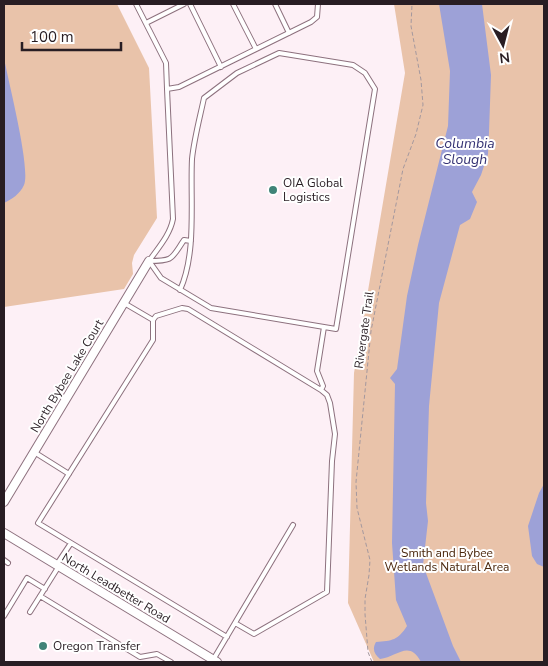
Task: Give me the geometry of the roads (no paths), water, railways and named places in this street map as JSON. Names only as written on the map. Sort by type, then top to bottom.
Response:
[{"type":"street","name":"North Bybee Lake Court","points":[[4,502],[149,262]]},
{"type":"street","name":"North Leadbetter Road","points":[[4,533],[215,661]]},
{"type":"lane","points":[[136,4],[166,63],[173,219],[172,226],[149,262]]},
{"type":"lane","points":[[146,23],[184,4]]},
{"type":"lane","points":[[190,4],[221,66]]},
{"type":"lane","points":[[233,4],[256,50]]},
{"type":"lane","points":[[275,4],[289,32]]},
{"type":"lane","points":[[167,90],[180,87],[256,50],[317,17],[318,4]]},
{"type":"lane","points":[[149,262],[160,278],[180,290],[211,308],[336,330],[375,89],[364,74],[353,65],[279,53],[237,73],[204,98],[192,157],[191,241],[185,280],[180,290]]},
{"type":"lane","points":[[149,262],[166,261],[172,258],[184,240],[191,241]]},
{"type":"lane","points":[[124,303],[153,320]]},
{"type":"lane","points":[[227,636],[38,524],[153,340],[153,320],[156,316],[182,308],[188,309],[321,390],[330,403],[335,434],[332,461],[327,592],[254,634],[235,623]]},
{"type":"lane","points":[[321,390],[323,386],[317,371],[324,327]]},
{"type":"lane","points":[[34,452],[69,474]]},
{"type":"lane","points":[[215,661],[227,636],[293,526]]},
{"type":"lane","points":[[30,612],[71,543]]},
{"type":"lane","points":[[4,560],[8,563]]},
{"type":"lane","points":[[4,616],[27,578],[44,589]]},
{"type":"lane","points":[[40,596],[140,657],[157,654],[171,662]]},
{"type":"water","name":"Columbia Slough","points":[[439,4],[482,4],[491,75],[488,154],[481,175],[472,192],[477,202],[470,219],[460,225],[439,303],[429,406],[426,503],[428,521],[423,565],[453,646],[461,662],[421,662],[416,655],[407,650],[380,659],[374,649],[376,642],[394,639],[407,626],[396,600],[392,543],[395,384],[390,378],[397,369],[407,296],[448,126],[450,71]]},
{"type":"water","points":[[4,58],[22,144],[25,176],[24,185],[20,191],[4,203]]},
{"type":"water","points":[[544,484],[544,567],[537,564],[532,556],[528,526]]},
{"type":"place","name":"OIA Global Logistics","points":[[273,190]]},
{"type":"place","name":"Oregon Transfer","points":[[43,646]]},
{"type":"park label","name":"Smith and Bybee Wetlands Natural Area","points":[[447,560]]}]
